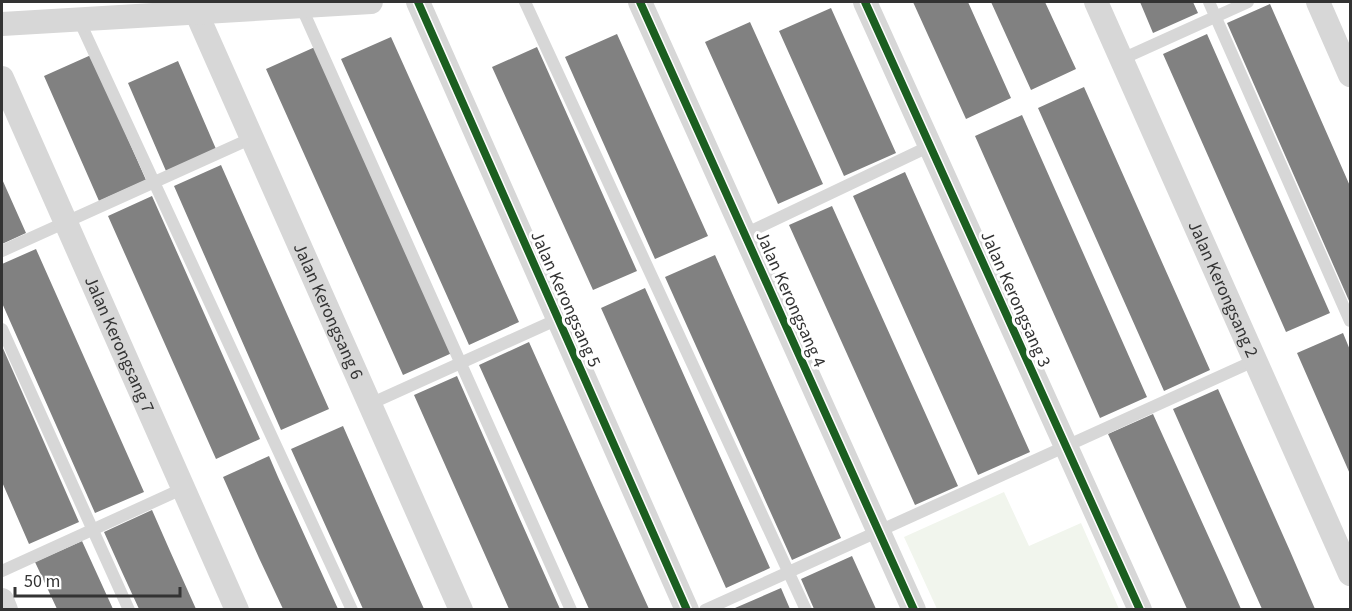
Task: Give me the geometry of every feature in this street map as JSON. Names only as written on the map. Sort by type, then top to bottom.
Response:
[{"type":"street","points":[[2,24],[371,2]]},
{"type":"street","name":"Jalan Kerongsang 5","points":[[418,2],[687,609]]},
{"type":"street","name":"Jalan Kerongsang 4","points":[[640,2],[915,609]]},
{"type":"street","name":"Jalan Kerongsang 3","points":[[865,2],[1140,609]]},
{"type":"street","name":"Jalan Kerongsang 2","points":[[1096,2],[1350,574]]},
{"type":"street","points":[[1318,2],[1350,75]]},
{"type":"street","name":"Jalan Kerongsang 6","points":[[196,12],[462,609]]},
{"type":"street","name":"Jalan Kerongsang 7","points":[[2,78],[237,609]]},
{"type":"street","points":[[2,600],[6,609]]},
{"type":"lane","points":[[525,2],[806,609]]},
{"type":"lane","points":[[1209,2],[1350,321]]},
{"type":"lane","points":[[1122,59],[1248,2]]},
{"type":"lane","points":[[301,6],[571,609]]},
{"type":"lane","points":[[79,20],[352,609]]},
{"type":"lane","points":[[2,251],[252,138]]},
{"type":"lane","points":[[745,234],[930,146]]},
{"type":"lane","points":[[370,404],[558,319]]},
{"type":"lane","points":[[2,329],[129,609]]},
{"type":"lane","points":[[705,609],[1256,360]]},
{"type":"lane","points":[[2,571],[184,488]]},
{"type":"shaded area","points":[[1004,492],[1029,546],[1081,523],[1119,609],[937,609],[904,537]]},
{"type":"building","points":[[913,2],[968,2],[1011,98],[966,119]]},
{"type":"building","points":[[991,2],[1045,2],[1076,69],[1031,90]]},
{"type":"building","points":[[1140,2],[1193,2],[1198,13],[1153,33]]},
{"type":"building","points":[[1270,4],[1350,186],[1350,303],[1227,23]]},
{"type":"building","points":[[831,8],[896,153],[844,176],[779,31]]},
{"type":"building","points":[[750,22],[823,184],[778,204],[705,42]]},
{"type":"building","points":[[617,34],[708,236],[655,259],[565,57]]},
{"type":"building","points":[[1207,34],[1330,313],[1286,332],[1163,54]]},
{"type":"building","points":[[391,37],[519,322],[469,345],[341,59]]},
{"type":"building","points":[[315,47],[452,353],[403,375],[266,69]]},
{"type":"building","points":[[537,47],[637,271],[593,290],[492,67]]},
{"type":"building","points":[[91,55],[146,180],[99,201],[44,76]]},
{"type":"building","points":[[178,61],[216,149],[166,171],[128,83]]},
{"type":"building","points":[[1084,87],[1210,370],[1164,391],[1038,108]]},
{"type":"building","points":[[1022,115],[1147,397],[1100,418],[975,136]]},
{"type":"building","points":[[221,165],[329,409],[281,430],[174,186]]},
{"type":"building","points":[[905,172],[1030,452],[978,475],[853,196]]},
{"type":"building","points":[[2,179],[26,233],[2,244]]},
{"type":"building","points":[[152,196],[260,439],[216,459],[108,216]]},
{"type":"building","points":[[832,206],[958,486],[915,505],[789,225]]},
{"type":"building","points":[[36,249],[144,492],[95,513],[2,303],[2,264]]},
{"type":"building","points":[[715,255],[841,538],[792,560],[665,277]]},
{"type":"building","points":[[645,288],[770,568],[726,588],[601,308]]},
{"type":"building","points":[[1343,333],[1350,350],[1350,474],[1297,353]]},
{"type":"building","points":[[529,342],[649,609],[589,609],[479,365]]},
{"type":"building","points":[[2,346],[79,522],[29,544],[2,482]]},
{"type":"building","points":[[457,376],[560,609],[509,609],[414,395]]},
{"type":"building","points":[[1218,389],[1315,609],[1262,609],[1173,409]]},
{"type":"building","points":[[1153,414],[1241,609],[1187,609],[1108,434]]},
{"type":"building","points":[[343,426],[424,609],[363,609],[291,449]]},
{"type":"building","points":[[269,456],[338,609],[283,609],[259,558],[223,477]]},
{"type":"building","points":[[152,510],[196,609],[139,609],[104,532]]},
{"type":"building","points":[[82,541],[113,609],[57,609],[35,562]]},
{"type":"building","points":[[852,556],[876,609],[814,609],[801,579]]},
{"type":"building","points":[[781,588],[790,609],[735,608]]},
{"type":"cycle path","points":[[418,2],[687,610]]},
{"type":"cycle path","points":[[640,2],[914,610]]},
{"type":"cycle path","points":[[865,2],[1140,610]]}]
